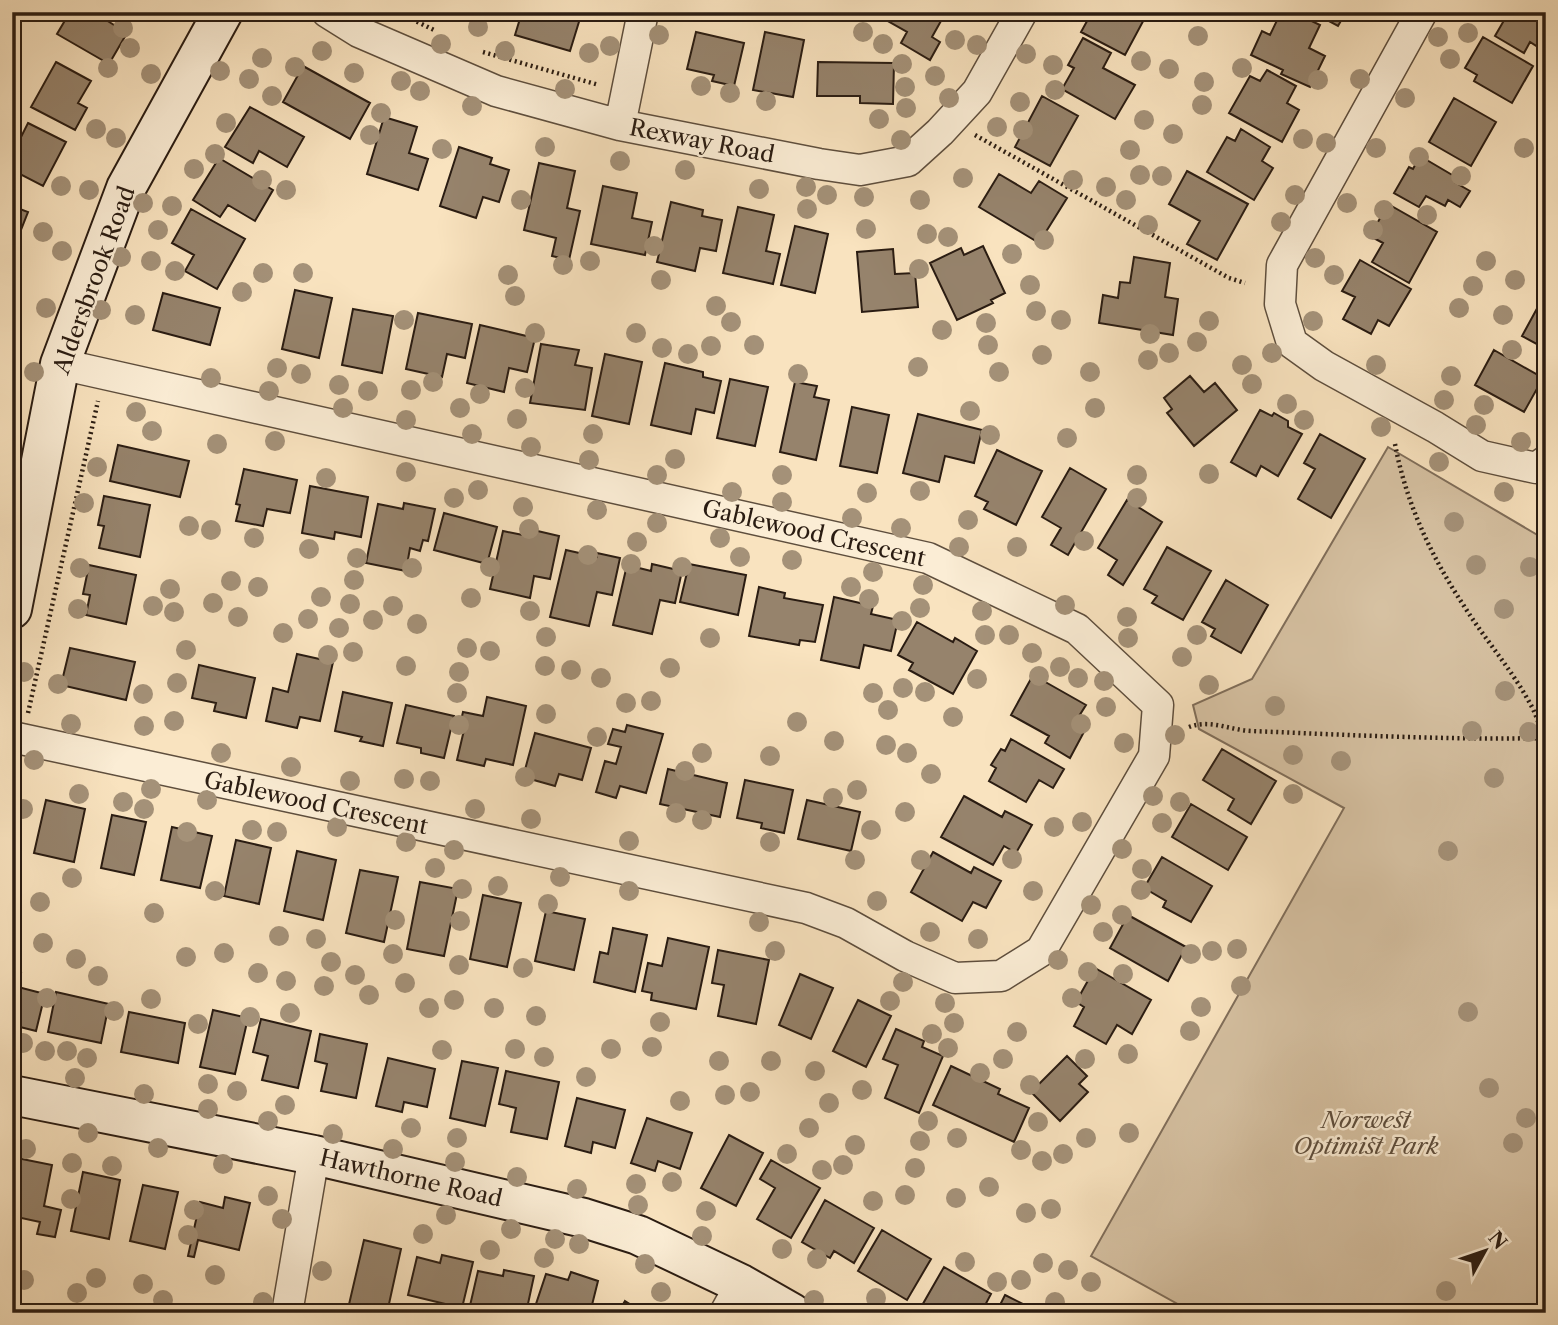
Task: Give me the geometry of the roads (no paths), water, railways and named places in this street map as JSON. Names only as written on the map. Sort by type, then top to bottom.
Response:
[{"type":"street","name":"Aldersbrook Road","points":[[12,608],[60,365],[126,188],[223,12]]},
{"type":"street","name":"Rexway Road","points":[[327,12],[359,32],[496,91],[620,125],[860,170],[908,161],[940,132],[977,92],[1022,12]]},
{"type":"street","points":[[620,125],[643,12]]},
{"type":"street","points":[[1422,12],[1282,265],[1280,304],[1292,343],[1324,366],[1482,456],[1536,468],[1546,461]]},
{"type":"street","name":"Gablewood Crescent","points":[[20,727],[806,908],[846,923],[905,956],[955,978],[1002,976],[1041,951],[1154,756],[1158,705],[1077,629],[928,558],[60,365]]},
{"type":"street","name":"Hawthorne Road","points":[[12,1095],[314,1155],[584,1218],[638,1235],[733,1298],[792,1313]]},
{"type":"street","points":[[287,1313],[314,1155]]},
{"type":"park label","name":"Norwest Optimist Park","points":[[1366,1133]]}]
